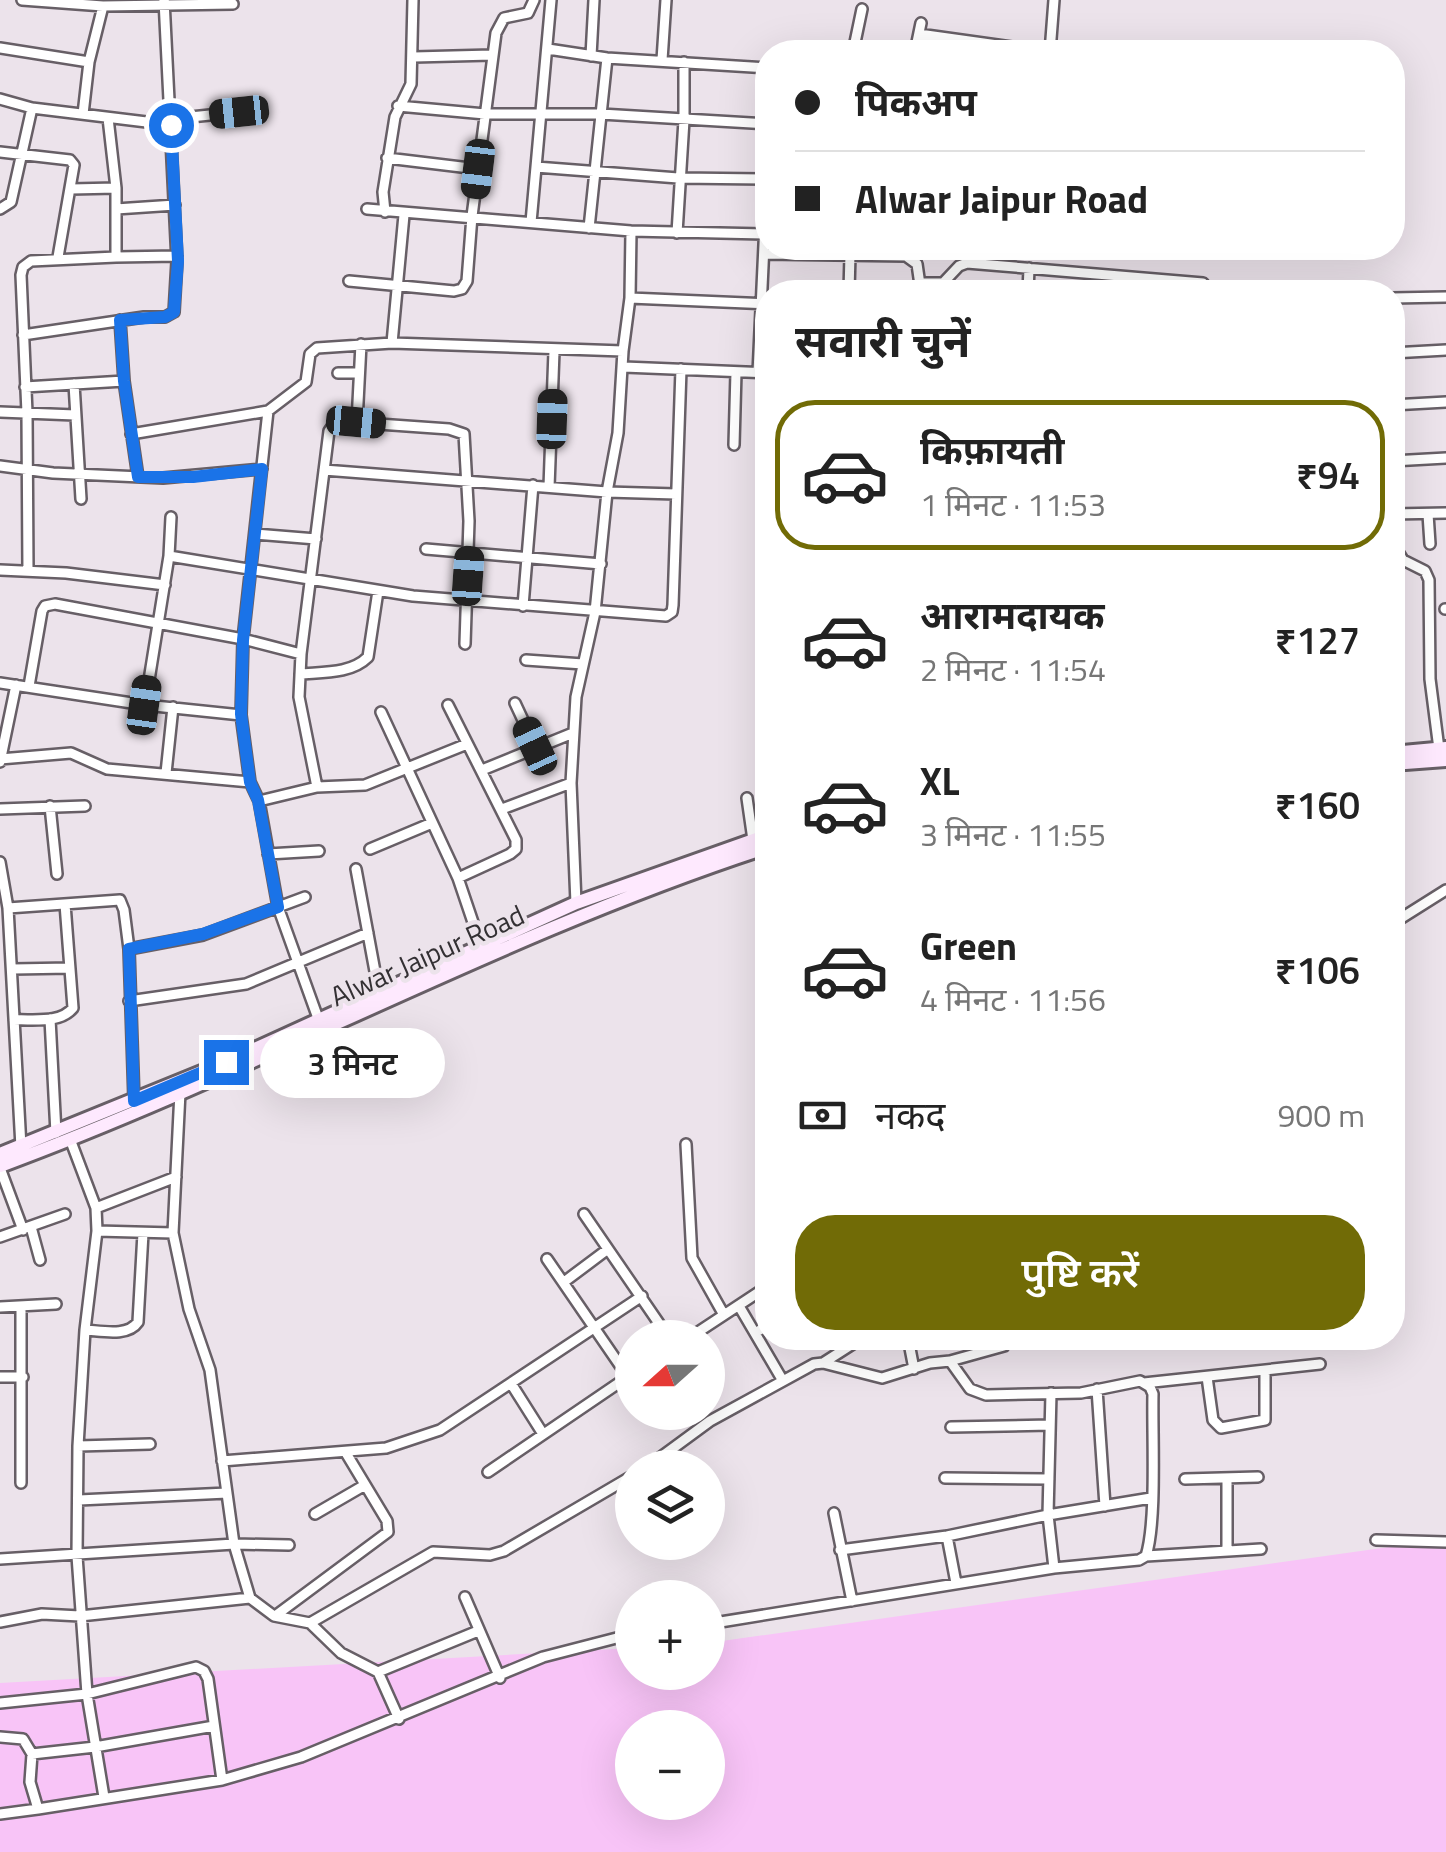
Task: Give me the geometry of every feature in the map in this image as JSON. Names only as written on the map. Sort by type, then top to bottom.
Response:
[{"type":"main road","points":[[1405,753],[1444,752]]},
{"type":"main road","points":[[1405,761],[1444,752]]},
{"type":"main road","name":"Alwar Jaipur Road","points":[[0,1154],[319,1021],[576,903],[753,840]]},
{"type":"main road","name":"Alwar Jaipur Road","points":[[0,1167],[180,1092],[577,915],[755,851]]},
{"type":"street","points":[[22,0],[233,4]]},
{"type":"street","points":[[385,212],[383,192],[398,106],[411,84],[413,0]]},
{"type":"street","points":[[349,281],[454,291],[462,289],[468,281],[492,55],[500,22],[528,12],[534,0]]},
{"type":"street","points":[[532,222],[551,0]]},
{"type":"street","points":[[591,56],[594,0]]},
{"type":"street","points":[[662,60],[666,0]]},
{"type":"street","points":[[1050,40],[1054,0]]},
{"type":"street","points":[[23,336],[165,317],[174,312],[177,256],[164,3]]},
{"type":"street","points":[[83,114],[89,62],[109,4]]},
{"type":"street","points":[[856,40],[862,9]]},
{"type":"street","points":[[918,40],[921,23]]},
{"type":"street","points":[[919,34],[946,40]]},
{"type":"street","points":[[0,48],[89,62]]},
{"type":"street","points":[[548,49],[607,58],[755,67]]},
{"type":"street","points":[[414,57],[492,55]]},
{"type":"street","points":[[589,228],[607,58]]},
{"type":"street","points":[[677,233],[684,62]]},
{"type":"street","points":[[0,99],[32,108],[171,122],[239,112]]},
{"type":"street","points":[[398,106],[485,114],[601,114],[755,123]]},
{"type":"street","points":[[0,209],[10,202],[32,108]]},
{"type":"street","points":[[108,118],[116,188],[116,256]]},
{"type":"street","points":[[0,152],[70,160],[76,172],[58,257]]},
{"type":"street","points":[[388,158],[478,169]]},
{"type":"street","points":[[536,166],[678,178],[755,180]]},
{"type":"street","points":[[71,189],[116,188]]},
{"type":"street","points":[[116,209],[175,205]]},
{"type":"street","points":[[366,209],[632,232],[755,234]]},
{"type":"street","points":[[392,343],[404,215]]},
{"type":"street","points":[[576,903],[573,733],[582,664],[596,612],[607,492],[618,433],[632,232]]},
{"type":"street","points":[[28,572],[23,267],[30,261],[58,257],[177,256]]},
{"type":"street","points":[[946,280],[967,263],[1168,280]]},
{"type":"street","points":[[1028,268],[1028,280]]},
{"type":"street","points":[[1405,298],[1446,297]]},
{"type":"street","points":[[630,298],[755,304]]},
{"type":"street","points":[[120,320],[138,477]]},
{"type":"street","points":[[131,434],[268,412],[306,382],[312,351],[392,343],[623,351]]},
{"type":"street","points":[[356,422],[361,344]]},
{"type":"street","points":[[1405,352],[1446,350]]},
{"type":"street","points":[[549,487],[554,351]]},
{"type":"street","points":[[624,367],[755,373]]},
{"type":"street","points":[[169,556],[378,591],[666,616],[672,612],[681,369]]},
{"type":"street","points":[[734,445],[736,372]]},
{"type":"street","points":[[338,373],[358,373]]},
{"type":"street","points":[[25,388],[124,381]]},
{"type":"street","points":[[74,384],[81,500]]},
{"type":"street","points":[[1405,404],[1446,402]]},
{"type":"street","points":[[0,412],[76,415]]},
{"type":"street","points":[[268,412],[243,640],[241,714],[250,782],[258,800],[278,907],[319,1021]]},
{"type":"street","points":[[317,786],[300,697],[300,674],[331,424],[356,422],[449,429],[464,434],[469,553],[465,644]]},
{"type":"street","points":[[1405,460],[1446,458]]},
{"type":"street","points":[[0,466],[138,477],[193,477],[262,469]]},
{"type":"street","points":[[324,470],[676,494]]},
{"type":"street","points":[[523,606],[534,485]]},
{"type":"street","points":[[1405,514],[1446,513]]},
{"type":"street","points":[[1428,514],[1430,544]]},
{"type":"street","points":[[144,705],[172,517]]},
{"type":"street","points":[[255,534],[316,539]]},
{"type":"street","points":[[426,549],[601,564]]},
{"type":"street","points":[[1405,561],[1424,572],[1429,580],[1430,679],[1444,752]]},
{"type":"street","points":[[0,570],[164,585]]},
{"type":"street","points":[[300,674],[344,670],[364,662],[378,591]]},
{"type":"street","points":[[29,686],[45,606],[55,604],[301,654]]},
{"type":"street","points":[[526,660],[582,664]]},
{"type":"street","points":[[0,683],[144,705],[241,714]]},
{"type":"street","points":[[16,685],[0,760],[71,753],[107,769],[250,782]]},
{"type":"street","points":[[515,702],[535,746]]},
{"type":"street","points":[[448,705],[516,840],[516,848],[458,878]]},
{"type":"street","points":[[166,772],[172,707]]},
{"type":"street","points":[[381,712],[458,878],[481,946]]},
{"type":"street","points":[[482,770],[573,733]]},
{"type":"street","points":[[258,800],[317,786],[365,785],[467,744]]},
{"type":"street","points":[[502,809],[571,783]]},
{"type":"street","points":[[747,798],[753,840]]},
{"type":"street","points":[[50,806],[57,874]]},
{"type":"street","points":[[0,809],[85,806]]},
{"type":"street","points":[[370,849],[432,824]]},
{"type":"street","points":[[268,854],[319,850]]},
{"type":"street","points":[[0,862],[13,970],[22,1146]]},
{"type":"street","points":[[356,869],[379,992]]},
{"type":"street","points":[[1405,916],[1446,890]]},
{"type":"street","points":[[129,949],[203,934],[305,898]]},
{"type":"street","points":[[8,908],[120,900],[129,949],[134,1101]]},
{"type":"street","points":[[14,1020],[50,1019],[68,1015],[73,1008],[65,904]]},
{"type":"street","points":[[129,1001],[237,986],[368,933]]},
{"type":"street","points":[[13,970],[70,968]]},
{"type":"street","points":[[50,1019],[56,1133]]},
{"type":"street","points":[[180,1092],[173,1233],[190,1309],[210,1370],[234,1544],[250,1598],[274,1616],[310,1623],[341,1653],[378,1672],[399,1719]]},
{"type":"street","points":[[70,1139],[96,1208],[98,1231],[78,1446],[77,1556],[87,1694],[104,1797]]},
{"type":"street","points":[[686,1144],[692,1258],[724,1315]]},
{"type":"street","points":[[0,1167],[40,1260]]},
{"type":"street","points":[[96,1208],[176,1177]]},
{"type":"street","points":[[0,1237],[65,1214]]},
{"type":"street","points":[[584,1214],[658,1320]]},
{"type":"street","points":[[98,1231],[173,1233]]},
{"type":"street","points":[[86,1330],[126,1331],[138,1322],[143,1233]]},
{"type":"street","points":[[564,1282],[608,1248]]},
{"type":"street","points":[[547,1259],[615,1356]]},
{"type":"street","points":[[716,1320],[755,1295]]},
{"type":"street","points":[[222,1461],[386,1448],[440,1430],[642,1296]]},
{"type":"street","points":[[0,1306],[56,1304]]},
{"type":"street","points":[[739,1306],[755,1332]]},
{"type":"street","points":[[20,1308],[21,1483]]},
{"type":"street","points":[[765,1350],[783,1381]]},
{"type":"street","points":[[670,1450],[696,1430],[800,1369],[823,1364],[844,1350]]},
{"type":"street","points":[[910,1350],[914,1368]]},
{"type":"street","points":[[823,1364],[882,1378],[990,1350]]},
{"type":"street","points":[[950,1361],[964,1383],[978,1394],[1097,1389],[1320,1364]]},
{"type":"street","points":[[1207,1377],[1213,1420],[1222,1428],[1265,1420],[1265,1372]]},
{"type":"street","points":[[0,1377],[23,1377]]},
{"type":"street","points":[[1144,1383],[1152,1394],[1146,1556]]},
{"type":"street","points":[[512,1384],[544,1434]]},
{"type":"street","points":[[488,1472],[615,1386]]},
{"type":"street","points":[[1097,1389],[1105,1506]]},
{"type":"street","points":[[1051,1393],[1048,1515],[1054,1568]]},
{"type":"street","points":[[951,1428],[1050,1425]]},
{"type":"street","points":[[78,1446],[150,1444]]},
{"type":"street","points":[[274,1616],[388,1532],[387,1522],[346,1453]]},
{"type":"street","points":[[1185,1479],[1258,1477]]},
{"type":"street","points":[[945,1478],[1049,1479]]},
{"type":"street","points":[[1227,1478],[1227,1551]]},
{"type":"street","points":[[315,1514],[365,1485]]},
{"type":"street","points":[[310,1623],[433,1552],[504,1552],[615,1486]]},
{"type":"street","points":[[78,1500],[227,1493]]},
{"type":"street","points":[[840,1550],[947,1536],[1150,1498]]},
{"type":"street","points":[[834,1513],[852,1601]]},
{"type":"street","points":[[947,1536],[956,1583]]},
{"type":"street","points":[[1376,1540],[1446,1542]]},
{"type":"street","points":[[0,1559],[289,1544]]},
{"type":"street","points":[[725,1621],[1054,1568],[1139,1560],[1146,1556],[1261,1549]]},
{"type":"street","points":[[465,1597],[500,1678]]},
{"type":"street","points":[[0,1622],[42,1614],[80,1616],[250,1598]]},
{"type":"street","points":[[378,1672],[478,1631]]},
{"type":"street","points":[[0,1814],[222,1780],[301,1756],[399,1719],[543,1657],[615,1638]]},
{"type":"street","points":[[0,1703],[87,1694],[196,1668],[204,1671],[208,1679],[222,1780]]},
{"type":"street","points":[[32,1754],[214,1726]]},
{"type":"street","points":[[0,1737],[23,1739],[32,1754],[30,1782],[38,1808]]},
{"type":"shaded area","points":[[1446,1539],[1446,1852],[0,1852],[0,1683],[615,1649],[615,1690],[725,1690],[725,1641]]},
{"type":"route","points":[[171,125],[178,261],[174,312],[165,317],[120,320],[124,381],[138,477],[193,477],[262,469],[243,640],[241,714],[250,782],[258,800],[278,907],[203,934],[129,949],[134,1101],[226,1062]]}]
